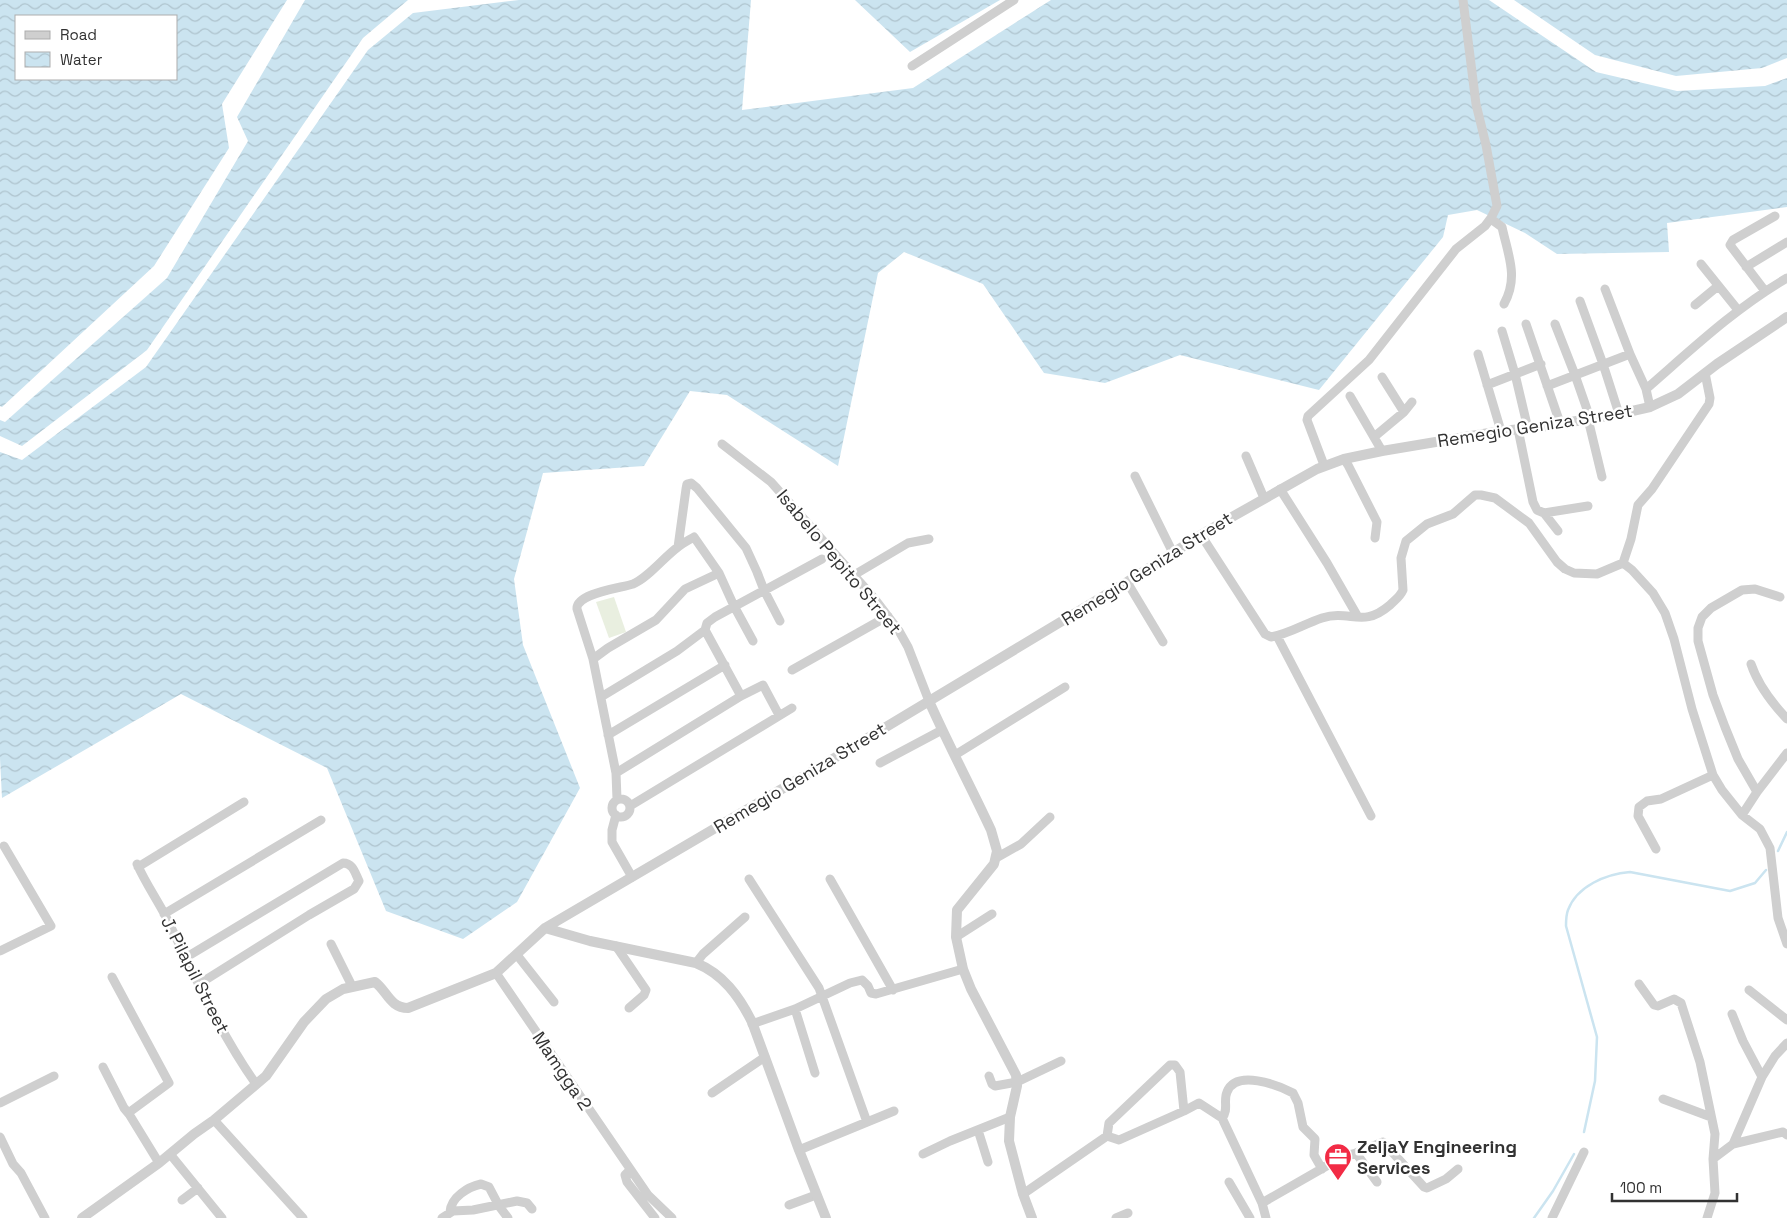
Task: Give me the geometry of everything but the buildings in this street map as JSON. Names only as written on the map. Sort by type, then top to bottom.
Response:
[{"type":"street","points":[[912,66],[1014,0]]},
{"type":"street","points":[[1324,465],[1307,420],[1308,416],[1370,360],[1456,250],[1491,219],[1497,206],[1486,145],[1476,104],[1463,0]]},
{"type":"street","points":[[1766,290],[1730,245],[1731,242],[1775,216]]},
{"type":"street","points":[[1491,219],[1502,227],[1512,269],[1513,276],[1510,293],[1504,304]]},
{"type":"street","points":[[1746,266],[1787,242]]},
{"type":"street","points":[[1701,264],[1738,310]]},
{"type":"street","points":[[1646,389],[1738,310],[1787,278]]},
{"type":"street","points":[[1695,304],[1718,286]]},
{"type":"street","points":[[1604,289],[1646,389],[1650,407]]},
{"type":"street","points":[[1580,301],[1604,364],[1619,414]]},
{"type":"street","name":"Remegio Geniza Street","points":[[545,928],[821,766],[1127,582],[1201,535],[1324,465],[1382,452],[1501,431],[1619,414],[1650,407],[1678,394],[1705,373],[1787,317]]},
{"type":"street","points":[[1526,324],[1560,422]]},
{"type":"street","points":[[1555,324],[1589,418],[1602,477]]},
{"type":"street","points":[[1502,331],[1515,374],[1533,502],[1537,510],[1544,513],[1558,531]]},
{"type":"street","points":[[1478,354],[1501,431]]},
{"type":"street","points":[[1547,386],[1630,354]]},
{"type":"street","points":[[1487,385],[1541,364]]},
{"type":"street","points":[[1201,535],[1265,634],[1271,637],[1323,618],[1343,615],[1372,617],[1379,614],[1401,595],[1403,590],[1401,558],[1406,541],[1427,524],[1453,514],[1475,496],[1481,495],[1495,498],[1529,523],[1557,562],[1565,569],[1574,572],[1597,574],[1623,563],[1631,539],[1638,506],[1652,489],[1709,404],[1710,398],[1705,373]]},
{"type":"street","points":[[1382,377],[1404,412]]},
{"type":"street","points":[[1350,396],[1382,452]]},
{"type":"street","points":[[1374,437],[1404,412],[1412,402]]},
{"type":"street","name":"Isabelo Pepito Street","points":[[722,444],[771,482],[888,616],[908,647],[929,701]]},
{"type":"street","points":[[1246,456],[1264,498]]},
{"type":"street","points":[[1344,459],[1377,522],[1375,538]]},
{"type":"street","points":[[1135,476],[1173,553]]},
{"type":"street","points":[[678,547],[686,486],[691,483],[746,548],[780,621]]},
{"type":"street","points":[[1280,489],[1328,563],[1358,617]]},
{"type":"street","points":[[1544,513],[1588,506]]},
{"type":"street","points":[[682,520],[719,573],[753,641]]},
{"type":"street","points":[[632,877],[612,842],[612,830],[616,815],[612,807],[617,799],[616,774],[594,659],[577,605],[580,601],[601,592],[635,583],[678,547],[694,537]]},
{"type":"street","points":[[854,575],[908,543],[929,539]]},
{"type":"street","points":[[602,696],[677,651],[705,630],[707,623],[734,606],[822,559]]},
{"type":"street","points":[[1623,563],[1632,570],[1653,594],[1665,614],[1713,775],[1722,790],[1742,815],[1760,829],[1770,848],[1778,918],[1787,944]]},
{"type":"street","points":[[594,659],[624,638],[656,620],[685,589],[719,573]]},
{"type":"street","points":[[1127,582],[1163,642]]},
{"type":"street","points":[[1757,792],[1738,759],[1713,695],[1698,641],[1698,628],[1702,617],[1711,608],[1742,590],[1756,589],[1780,597]]},
{"type":"street","points":[[792,670],[888,616]]},
{"type":"street","points":[[705,630],[741,696]]},
{"type":"street","points":[[1277,636],[1371,816]]},
{"type":"street","points":[[1751,664],[1755,675],[1773,704],[1787,719]]},
{"type":"street","points":[[608,735],[725,665]]},
{"type":"street","points":[[616,774],[741,696],[763,685],[779,715]]},
{"type":"street","points":[[956,755],[1064,687]]},
{"type":"street","points":[[929,701],[991,830],[995,843],[996,858],[992,867],[957,910],[956,937],[963,970],[971,989],[1018,1082],[1010,1118],[1009,1141],[1023,1194],[1032,1218]]},
{"type":"street","points":[[616,815],[622,817],[627,814],[630,806],[792,708]]},
{"type":"street","points":[[880,763],[942,730]]},
{"type":"street","points":[[1742,815],[1787,753]]},
{"type":"street","points":[[1656,849],[1638,816],[1639,807],[1647,801],[1661,799],[1713,775]]},
{"type":"street","points":[[617,799],[624,799],[630,806]]},
{"type":"street","name":"J. Pilapil Street","points":[[244,802],[137,866],[164,914],[240,1063],[256,1084]]},
{"type":"street","points":[[996,858],[1021,844],[1050,817]]},
{"type":"street","points":[[164,914],[321,820]]},
{"type":"street","points":[[0,951],[50,926],[4,846]]},
{"type":"street","points":[[185,958],[343,863],[348,863],[352,866],[359,881],[354,889],[199,984]]},
{"type":"street","points":[[749,879],[823,997],[868,1122]]},
{"type":"street","points":[[830,879],[893,990]]},
{"type":"street","points":[[956,937],[992,914]]},
{"type":"street","points":[[696,963],[703,954],[745,917]]},
{"type":"street","points":[[82,1218],[159,1163],[266,1076],[312,1012],[331,995],[352,986],[374,982],[391,1002],[397,1006],[408,1008],[496,973],[545,928],[616,946],[696,963],[707,967],[727,983],[745,1008],[752,1024],[826,1218]]},
{"type":"street","points":[[331,944],[352,986]]},
{"type":"street","points":[[616,946],[646,990],[644,995],[629,1008]]},
{"type":"street","points":[[516,955],[554,1002]]},
{"type":"street","points":[[752,1024],[795,1009],[850,983],[862,980],[874,994],[963,970]]},
{"type":"street","name":"Mamgga 2","points":[[496,973],[630,1170],[648,1195],[672,1218]]},
{"type":"street","points":[[112,977],[169,1083],[130,1111],[129,1114]]},
{"type":"street","points":[[1639,984],[1654,1005],[1658,1006],[1674,1000],[1681,1003],[1700,1062],[1714,1134],[1715,1193],[1707,1218]]},
{"type":"street","points":[[1749,990],[1787,1020]]},
{"type":"street","points":[[795,1009],[815,1073]]},
{"type":"street","points":[[1732,1014],[1743,1041],[1762,1077]]},
{"type":"street","points":[[1733,1144],[1762,1077],[1775,1056],[1787,1043]]},
{"type":"street","points":[[712,1093],[765,1057]]},
{"type":"street","points":[[990,1076],[992,1084],[995,1086],[1018,1082],[1061,1061]]},
{"type":"street","points":[[1023,1194],[1107,1136],[1109,1123],[1170,1064],[1175,1066],[1180,1072],[1184,1111]]},
{"type":"street","points":[[103,1068],[124,1108],[159,1163]]},
{"type":"street","points":[[0,1104],[54,1076]]},
{"type":"street","points":[[1222,1118],[1226,1112],[1226,1093],[1233,1084],[1243,1080],[1273,1084],[1293,1093],[1298,1103],[1303,1127],[1315,1139],[1314,1155],[1322,1169]]},
{"type":"street","points":[[1663,1098],[1711,1117]]},
{"type":"street","points":[[1107,1136],[1119,1140],[1199,1103],[1222,1118],[1262,1203],[1266,1218]]},
{"type":"street","points":[[799,1150],[894,1111]]},
{"type":"street","points":[[923,1154],[1010,1118]]},
{"type":"street","points":[[214,1120],[303,1218]]},
{"type":"street","points":[[978,1130],[988,1162]]},
{"type":"street","points":[[1713,1159],[1733,1144],[1786,1131]]},
{"type":"street","points":[[0,1137],[13,1164],[21,1173],[45,1218]]},
{"type":"street","points":[[1262,1203],[1344,1156],[1383,1142],[1424,1187],[1427,1188],[1446,1179],[1458,1169]]},
{"type":"street","points":[[1552,1218],[1584,1152]]},
{"type":"street","points":[[1356,1153],[1377,1182]]},
{"type":"street","points":[[170,1154],[222,1218]]},
{"type":"street","points":[[630,1170],[626,1175],[627,1182],[650,1209],[655,1218]]},
{"type":"street","points":[[1229,1182],[1250,1218]]},
{"type":"street","points":[[450,1212],[451,1205],[457,1197],[472,1187],[481,1184],[489,1187],[508,1218]]},
{"type":"street","points":[[182,1200],[198,1188]]},
{"type":"street","points":[[790,1205],[816,1195]]},
{"type":"street","points":[[442,1218],[450,1212],[499,1206],[517,1201],[527,1203],[532,1209]]},
{"type":"street","points":[[1116,1218],[1128,1212]]},
{"type":"green space","points":[[614,597],[626,632],[609,638],[596,602]]},
{"type":"water","points":[[0,0],[287,0],[222,104],[229,148],[154,266],[2,407],[0,406]]},
{"type":"water","points":[[305,0],[408,0],[363,38],[147,350],[22,446],[0,436],[0,420],[5,422],[167,278],[248,141],[237,117]]},
{"type":"water","points":[[519,0],[751,0],[742,110],[913,88],[1051,0],[1489,0],[1596,72],[1677,91],[1765,86],[1787,78],[1787,207],[1667,223],[1669,252],[1557,254],[1525,233],[1477,210],[1448,215],[1443,237],[1319,390],[1180,355],[1105,383],[1044,373],[983,284],[904,252],[878,273],[838,466],[727,395],[690,391],[644,466],[543,473],[514,579],[523,645],[580,788],[517,902],[463,939],[386,911],[327,768],[181,694],[2,798],[0,758],[0,452],[22,460],[146,367],[368,50],[413,13]]},
{"type":"water","points":[[855,0],[1000,0],[910,52]]},
{"type":"water","points":[[1514,0],[1787,0],[1787,58],[1762,68],[1676,76],[1595,55]]},
{"type":"waterway","points":[[1778,851],[1787,832]]},
{"type":"waterway","points":[[1584,1132],[1595,1081],[1597,1037],[1566,926],[1567,912],[1572,902],[1578,894],[1593,883],[1621,873],[1630,872],[1730,891],[1755,883],[1766,870]]},
{"type":"waterway","points":[[1534,1218],[1553,1191],[1574,1154]]},
{"type":"place","name":"ZeljaY Engineering Services","points":[[1338,1181]]}]
